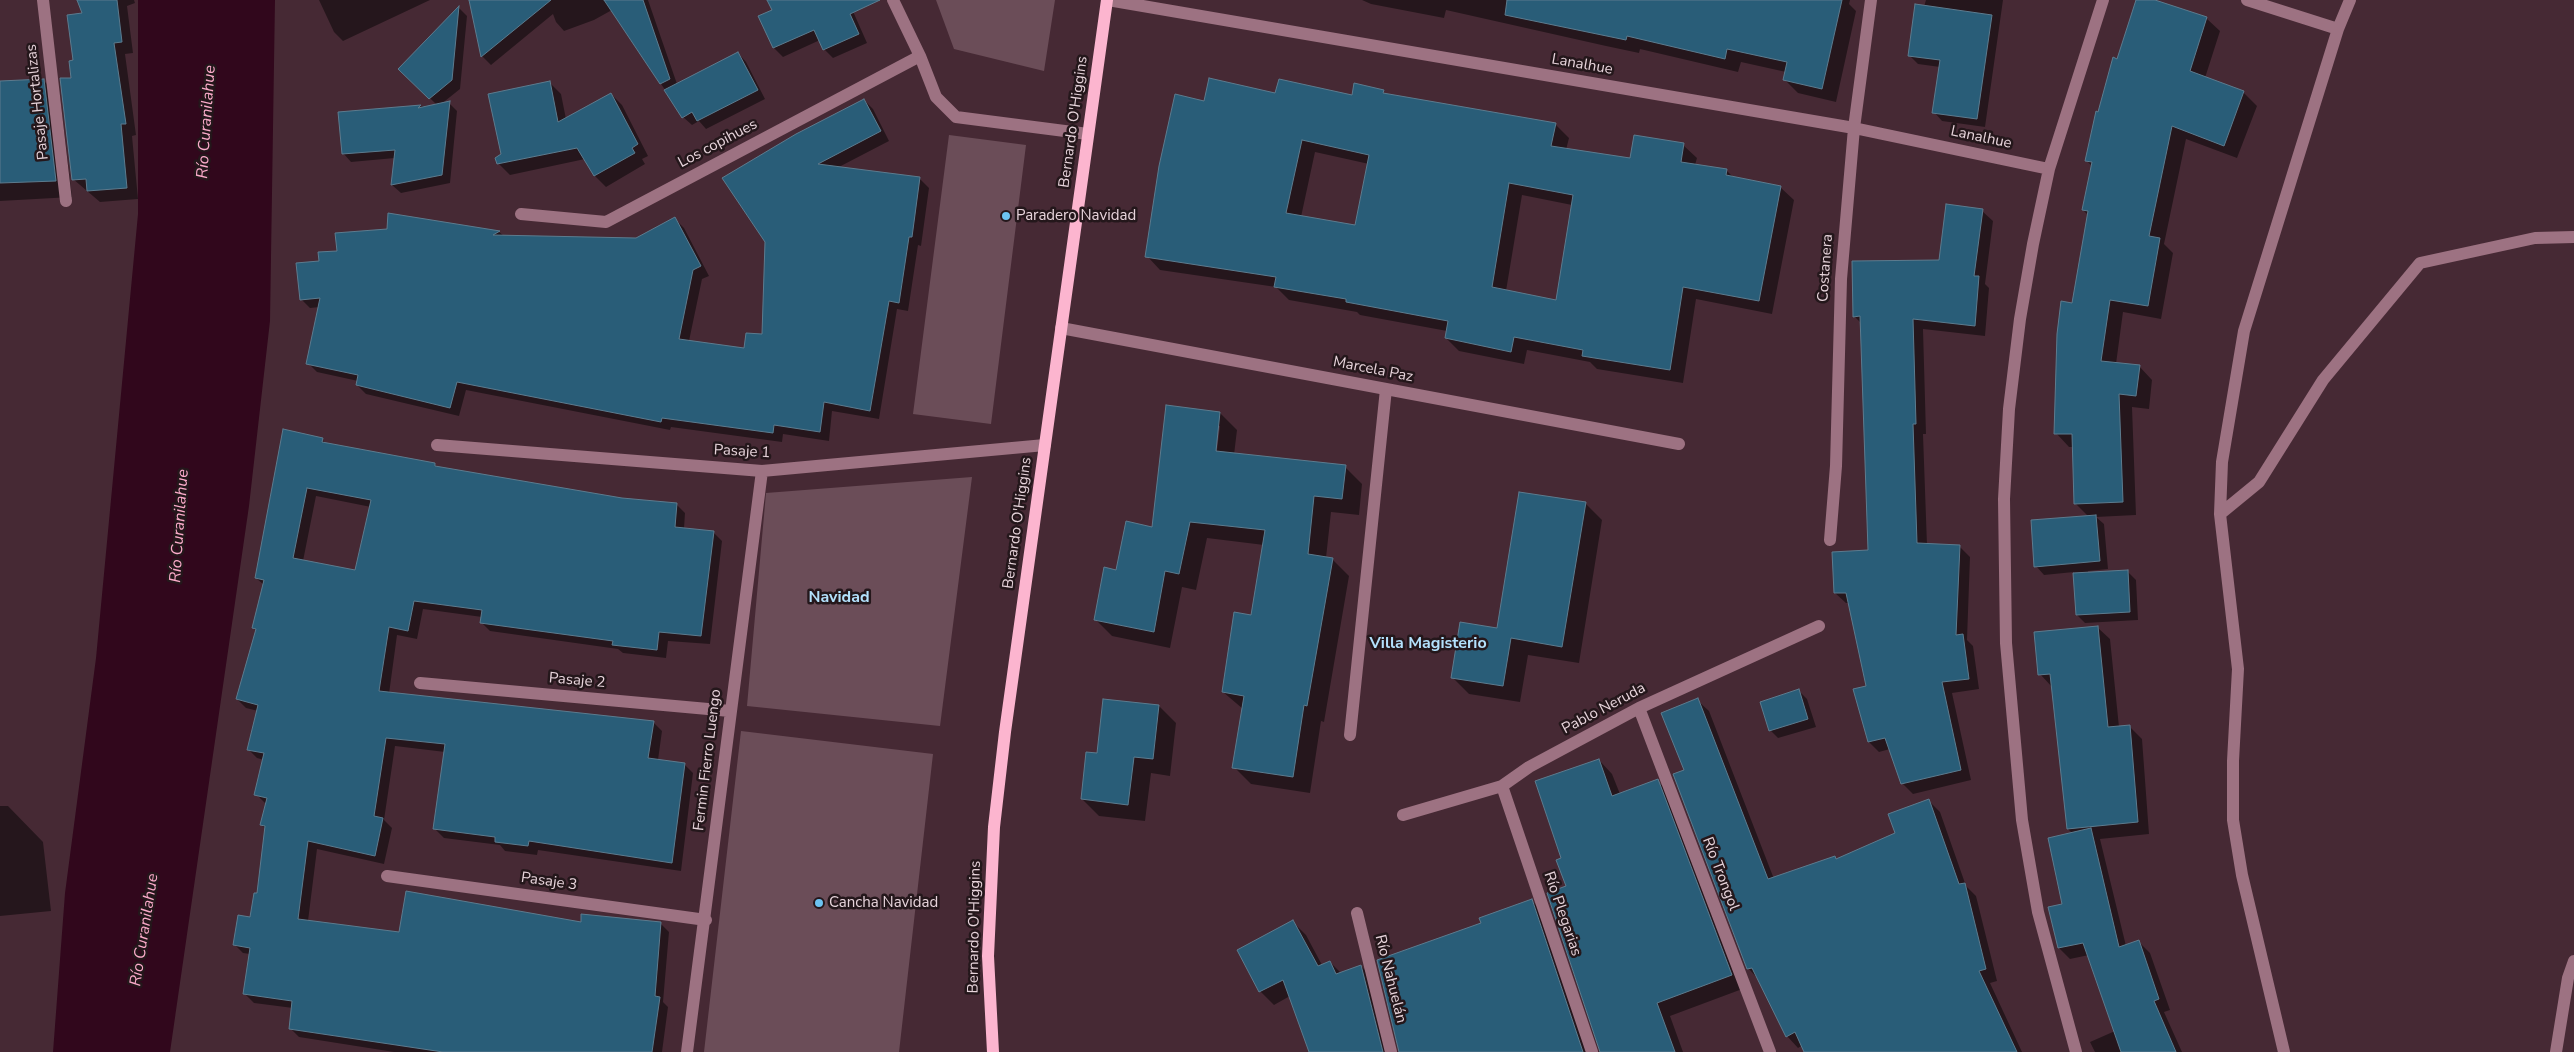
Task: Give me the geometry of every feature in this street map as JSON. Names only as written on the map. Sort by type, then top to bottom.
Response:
[{"type":"main road","name":"Bernardo O'Higgins","points":[[993,1052],[988,956],[994,827],[1005,732],[1107,0]]},
{"type":"street","name":"Pasaje Hortalizas","points":[[43,0],[66,201]]},
{"type":"street","points":[[893,0],[920,56],[936,96],[956,117],[1088,134]]},
{"type":"street","name":"Lanalhue","points":[[1107,0],[1854,128],[2049,169]]},
{"type":"street","name":"Costanera","points":[[1830,540],[1836,466],[1841,279],[1854,128],[1872,0]]},
{"type":"street","points":[[2076,1052],[2061,1003],[2038,912],[2022,820],[2006,634],[2004,499],[2009,409],[2020,319],[2049,169],[2103,0]]},
{"type":"street","points":[[2247,0],[2338,29]]},
{"type":"street","points":[[2284,1052],[2242,875],[2233,820],[2233,761],[2238,669],[2220,514],[2222,462],[2244,332],[2338,29],[2350,0]]},
{"type":"street","name":"Los copihues","points":[[521,214],[606,222],[920,56]]},
{"type":"street","points":[[2220,514],[2259,482],[2324,380],[2420,263],[2535,238],[2574,237]]},
{"type":"street","name":"Marcela Paz","points":[[1061,328],[1679,444]]},
{"type":"street","points":[[1350,735],[1386,389]]},
{"type":"street","name":"Pasaje 1","points":[[437,444],[762,471],[1045,445]]},
{"type":"street","name":"Fermin Fierro Luengo","points":[[687,1052],[706,920],[730,711],[762,471]]},
{"type":"street","name":"Pablo Neruda","points":[[1403,815],[1502,786],[1529,767],[1639,708],[1819,626]]},
{"type":"street","name":"Pasaje 2","points":[[420,682],[730,711]]},
{"type":"street","name":"Río Trongol","points":[[1639,708],[1770,1052]]},
{"type":"street","name":"Río Plegarias","points":[[1502,786],[1592,1052]]},
{"type":"street","name":"Pasaje 3","points":[[387,876],[706,920]]},
{"type":"street","name":"Río Nahuelán","points":[[1357,914],[1391,1052]]},
{"type":"street","points":[[2556,1052],[2568,978],[2574,961]]},
{"type":"shaded area","points":[[936,0],[1055,0],[1044,71],[954,49]]},
{"type":"shaded area","points":[[949,135],[1026,145],[991,424],[913,414]]},
{"type":"shaded area","points":[[972,477],[940,726],[747,706],[766,493]]},
{"type":"shaded area","name":"Cancha Navidad","points":[[741,731],[933,754],[899,1052],[704,1052]]},
{"type":"water","name":"Río Curanilahue","points":[[138,0],[275,0],[270,321],[249,506],[170,1052],[53,1052],[65,893],[96,658],[138,214]]},
{"type":"building","points":[[77,0],[117,0],[122,42],[114,43],[126,124],[121,124],[127,188],[87,191],[86,179],[72,180],[60,78],[71,78],[69,61],[73,60],[67,15],[82,13]]},
{"type":"building","points":[[469,0],[551,0],[481,57]]},
{"type":"building","points":[[604,0],[643,0],[670,79],[660,84]]},
{"type":"building","points":[[767,0],[880,0],[850,14],[859,34],[823,50],[814,30],[773,48],[758,16],[772,10]]},
{"type":"building","points":[[1507,0],[1842,0],[1822,89],[1783,80],[1787,62],[1727,49],[1725,59],[1627,36],[1626,40],[1505,15]]},
{"type":"building","points":[[2136,0],[2155,0],[2207,17],[2190,71],[2244,91],[2224,146],[2172,126],[2149,236],[2160,238],[2148,306],[2110,300],[2101,361],[2140,365],[2136,396],[2119,394],[2123,502],[2074,504],[2072,434],[2054,434],[2057,334],[2061,301],[2072,303],[2088,211],[2082,210],[2092,162],[2085,161],[2096,111],[2098,112],[2113,57],[2117,59]]},
{"type":"building","points":[[1915,4],[1992,15],[1977,119],[1932,113],[1940,60],[1908,56]]},
{"type":"building","points":[[459,6],[452,80],[429,99],[398,69]]},
{"type":"building","points":[[738,52],[758,90],[697,121],[692,112],[682,118],[664,90]]},
{"type":"building","points":[[1209,78],[1275,93],[1279,79],[1352,95],[1354,83],[1384,90],[1383,93],[1556,123],[1551,146],[1630,158],[1634,135],[1684,143],[1681,162],[1727,169],[1726,175],[1781,186],[1759,301],[1683,287],[1670,370],[1582,356],[1583,350],[1514,337],[1511,352],[1445,338],[1448,321],[1346,302],[1346,299],[1274,287],[1276,277],[1145,257],[1159,166],[1175,94],[1204,101]],"holes":[[[1302,140],[1369,155],[1355,225],[1286,213]],[[1509,183],[1573,195],[1556,300],[1492,287]]]},
{"type":"building","points":[[44,79],[56,181],[0,183],[0,81]]},
{"type":"building","points":[[550,81],[558,122],[611,93],[638,144],[632,148],[635,153],[594,176],[577,148],[497,164],[495,158],[501,154],[488,94]]},
{"type":"building","points":[[864,99],[881,131],[818,164],[920,177],[912,237],[909,237],[899,303],[889,301],[870,411],[824,402],[820,432],[774,425],[773,433],[662,418],[661,422],[457,382],[450,408],[356,385],[358,375],[306,364],[320,298],[300,300],[296,263],[319,261],[318,252],[337,251],[335,233],[387,229],[388,213],[500,231],[493,235],[636,238],[675,217],[701,266],[693,270],[679,339],[744,348],[746,333],[762,334],[765,242],[722,178],[796,134]]},
{"type":"building","points":[[450,101],[442,175],[391,185],[395,150],[342,154],[338,112],[421,105],[418,108]]},
{"type":"building","points":[[1946,204],[1983,209],[1974,276],[1979,276],[1975,326],[1913,319],[1916,424],[1913,424],[1917,543],[1960,545],[1956,635],[1963,634],[1969,679],[1942,682],[1961,770],[1901,784],[1885,738],[1868,742],[1853,689],[1866,686],[1846,593],[1834,593],[1832,552],[1868,550],[1860,316],[1853,317],[1852,261],[1939,260]]},
{"type":"building","points":[[1166,405],[1220,412],[1216,451],[1346,465],[1342,499],[1314,496],[1308,554],[1333,558],[1307,706],[1304,705],[1293,777],[1232,768],[1244,696],[1222,692],[1234,612],[1251,615],[1265,530],[1190,522],[1179,574],[1165,571],[1154,632],[1094,620],[1104,567],[1116,570],[1126,521],[1152,527]]},
{"type":"building","points":[[283,429],[323,438],[322,442],[435,463],[435,466],[622,498],[677,503],[675,527],[714,531],[701,636],[659,632],[657,650],[612,645],[613,641],[480,623],[482,610],[414,601],[408,631],[389,627],[379,691],[654,721],[648,758],[685,763],[672,863],[529,841],[528,846],[495,842],[495,837],[433,829],[445,744],[386,738],[374,816],[383,818],[375,856],[308,841],[298,919],[399,932],[406,891],[581,922],[581,914],[661,922],[655,996],[660,997],[652,1052],[443,1052],[289,1029],[292,1001],[243,994],[250,948],[233,945],[238,915],[250,917],[254,893],[257,893],[265,826],[260,825],[267,798],[254,795],[264,753],[247,750],[258,705],[236,699],[256,629],[252,628],[264,580],[255,578]],"holes":[[[307,488],[371,500],[355,570],[293,558]]]},
{"type":"building","points":[[1519,492],[1586,502],[1562,647],[1511,638],[1503,686],[1451,678],[1460,622],[1497,628]]},
{"type":"building","points":[[2096,515],[2100,561],[2034,567],[2031,520]]},
{"type":"building","points":[[2128,570],[2130,612],[2076,615],[2073,573]]},
{"type":"building","points":[[2098,626],[2108,727],[2130,725],[2138,822],[2067,829],[2050,674],[2038,675],[2034,632]]},
{"type":"building","points":[[1799,689],[1808,719],[1769,731],[1760,702]]},
{"type":"building","points":[[1698,698],[1768,879],[1835,856],[1836,859],[1895,833],[1888,814],[1929,799],[1959,884],[1965,883],[1986,969],[1979,971],[2017,1052],[1804,1052],[1795,1032],[1786,1037],[1752,968],[1747,969],[1673,774],[1684,770],[1661,713]]},
{"type":"building","points":[[1103,699],[1159,705],[1153,759],[1134,757],[1128,805],[1081,799],[1086,752],[1097,753]]},
{"type":"building","points":[[1599,759],[1612,796],[1658,779],[1732,975],[1657,1003],[1675,1052],[1600,1052],[1547,893],[1566,886],[1556,860],[1561,858],[1535,781]]},
{"type":"building","points":[[2091,828],[2119,947],[2139,940],[2159,999],[2154,1001],[2176,1052],[2121,1052],[2083,943],[2058,948],[2048,907],[2062,904],[2048,838]]},
{"type":"building","points":[[1532,899],[1583,1052],[1399,1052],[1377,960],[1481,923],[1479,918]]},
{"type":"building","points":[[1293,920],[1318,966],[1330,961],[1336,974],[1361,965],[1383,1052],[1309,1052],[1283,980],[1259,992],[1237,950]]},
{"type":"place","name":"Paradero Navidad","points":[[1006,216]]},
{"type":"place","name":"Cancha Navidad","points":[[819,903]]},
{"type":"district","name":"Navidad","points":[[839,598]]},
{"type":"district","name":"Villa Magisterio","points":[[1428,644]]}]
